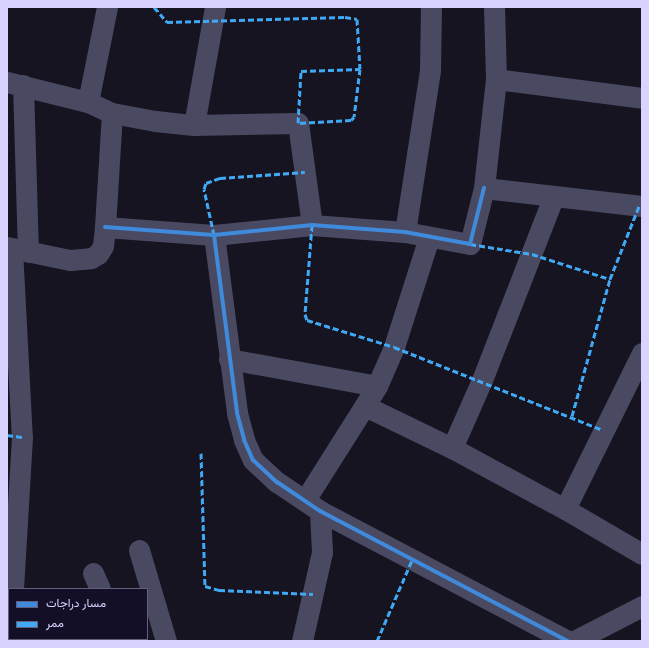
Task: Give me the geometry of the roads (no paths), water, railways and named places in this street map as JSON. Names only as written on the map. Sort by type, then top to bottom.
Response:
[{"type":"street","points":[[88,102],[107,7]]},
{"type":"street","points":[[194,125],[215,7]]},
{"type":"street","points":[[405,232],[430,70],[431,7]]},
{"type":"street","points":[[105,227],[214,235],[312,225],[405,232],[470,244],[484,188],[496,79],[494,7]]},
{"type":"street","points":[[496,79],[642,98]]},
{"type":"street","points":[[13,588],[22,423],[16,249],[15,84],[88,102],[112,113],[155,122],[194,125],[298,123],[312,225]]},
{"type":"street","points":[[16,249],[70,260],[91,258],[103,246],[112,113]]},
{"type":"street","points":[[484,188],[553,198],[642,206]]},
{"type":"street","points":[[452,448],[482,380],[553,198]]},
{"type":"street","points":[[214,235],[228,359],[237,413],[248,453],[259,467],[312,506],[568,641]]},
{"type":"street","points":[[302,641],[322,552],[312,506],[377,386],[394,346],[429,237]]},
{"type":"street","points":[[565,509],[642,353]]},
{"type":"street","points":[[228,359],[377,386]]},
{"type":"street","points":[[365,406],[452,448],[565,509],[642,554]]},
{"type":"street","points":[[139,550],[166,641]]},
{"type":"street","points":[[574,641],[642,606]]}]
